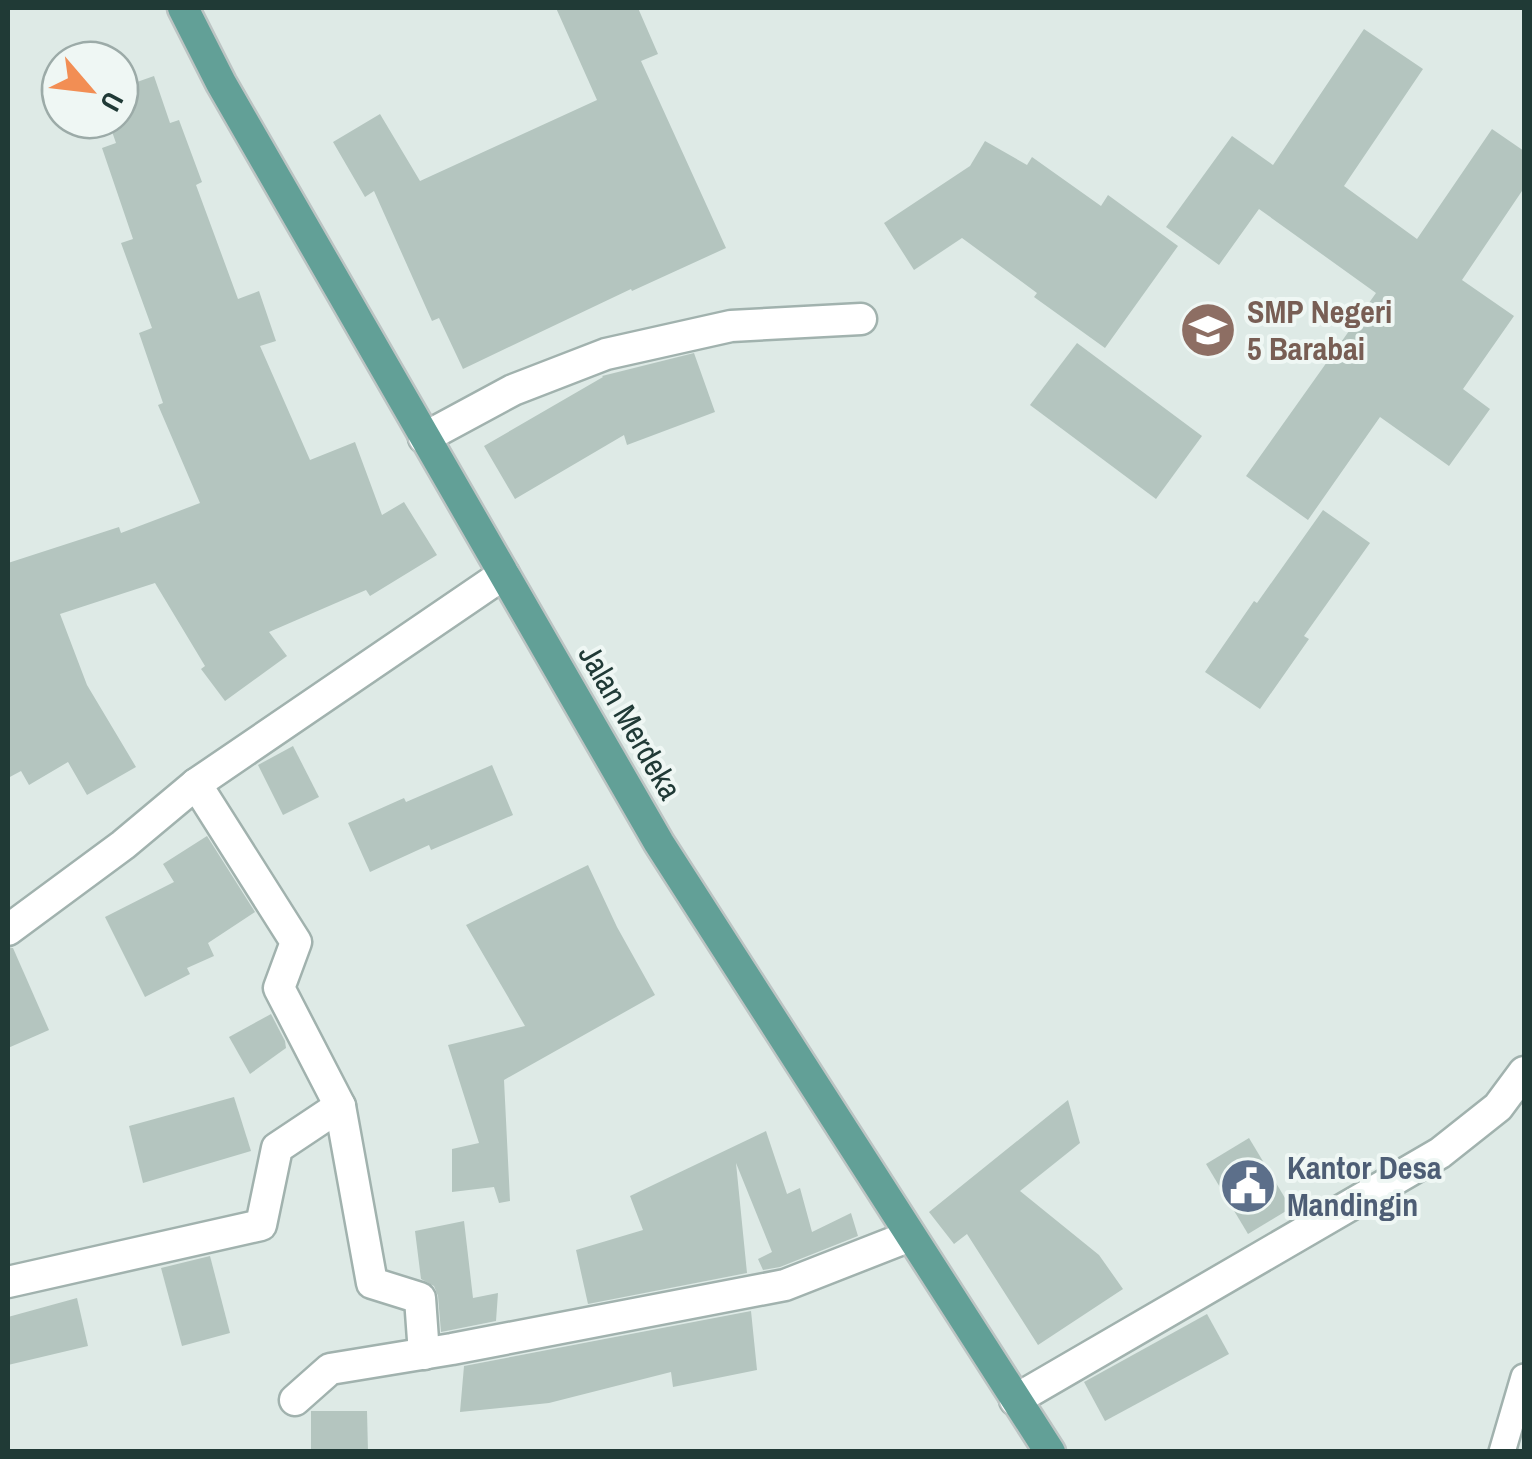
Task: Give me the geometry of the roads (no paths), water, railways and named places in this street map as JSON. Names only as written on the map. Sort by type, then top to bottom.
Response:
[{"type":"main road","name":"Jalan Merdeka","points":[[184,8],[220,83],[658,842],[1050,1452]]},
{"type":"street","points":[[424,438],[513,390],[606,354],[731,326],[861,319]]},
{"type":"street","points":[[8,930],[123,845],[196,784],[504,574]]},
{"type":"street","points":[[196,784],[296,942],[280,988],[340,1106],[372,1283],[420,1298],[424,1354]]},
{"type":"street","points":[[1015,1400],[1440,1154],[1498,1108],[1524,1072]]},
{"type":"street","points":[[8,1282],[261,1225],[277,1148],[340,1106]]},
{"type":"street","points":[[295,1400],[330,1370],[785,1285],[910,1236]]},
{"type":"lane","points":[[1502,1452],[1524,1377]]},
{"type":"place","name":"SMP Negeri 5 Barabai","points":[[1208,330]]},
{"type":"place","name":"Kantor Desa Mandingin","points":[[1248,1186]]}]
